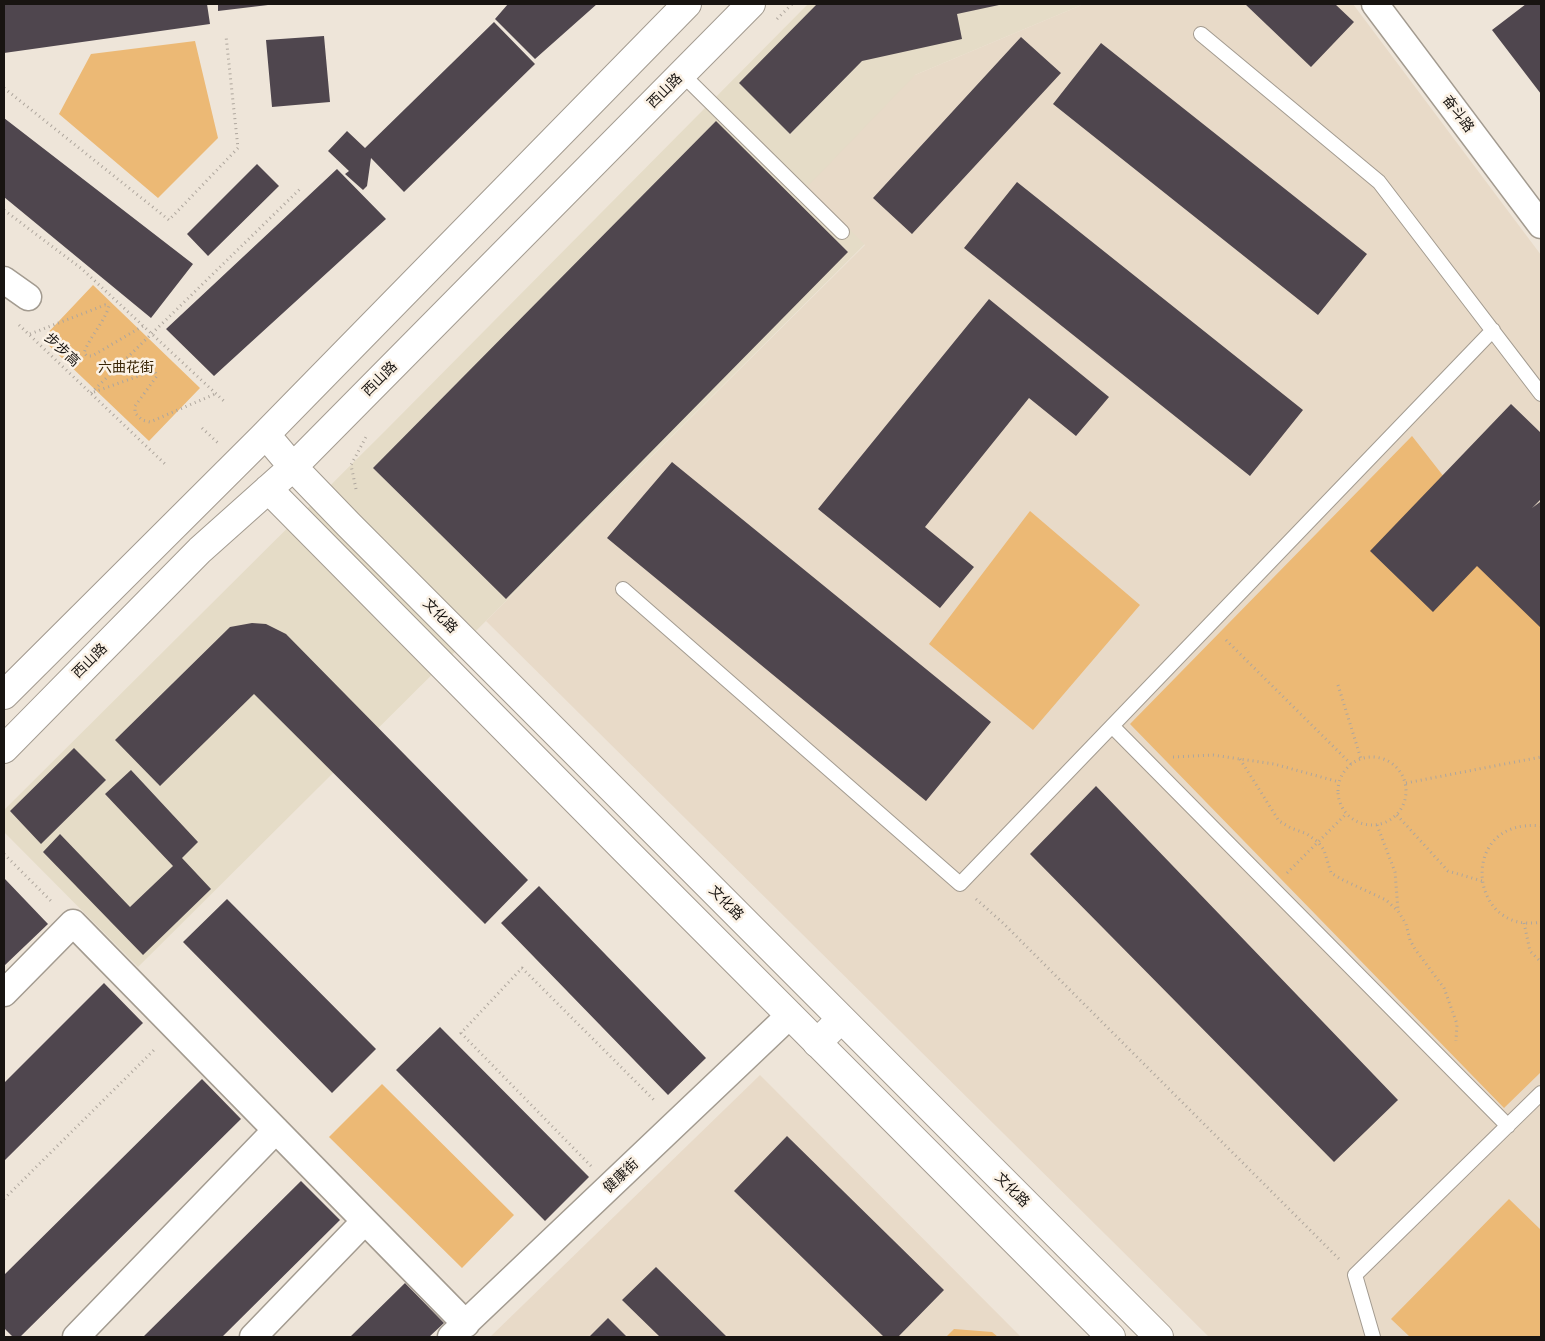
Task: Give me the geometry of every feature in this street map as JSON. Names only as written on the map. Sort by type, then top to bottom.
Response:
[{"type":"main road","points":[[4,695],[264,437],[687,4]]},
{"type":"main road","name":"西山路","points":[[4,749],[200,550],[293,468],[751,4]]},
{"type":"main road","points":[[264,437],[268,489],[1111,1337]]},
{"type":"main road","name":"文化路","points":[[264,437],[349,525],[1159,1337]]},
{"type":"main road","points":[[817,1043],[841,1019]]},
{"type":"street","name":"奋斗路","points":[[1375,4],[1541,225]]},
{"type":"street","points":[[4,280],[28,297]]},
{"type":"street","points":[[4,993],[73,923],[365,1221],[459,1330]]},
{"type":"street","name":"健康街","points":[[459,1330],[790,1015]]},
{"type":"street","points":[[76,1337],[276,1130]]},
{"type":"street","points":[[253,1337],[365,1221]]},
{"type":"lane","points":[[1201,34],[1379,182],[1541,394]]},
{"type":"lane","points":[[682,74],[842,232]]},
{"type":"lane","points":[[623,588],[960,884],[1492,330]]},
{"type":"lane","points":[[1112,726],[1508,1126]]},
{"type":"lane","points":[[1373,1336],[1356,1275],[1541,1094]]},
{"type":"path","points":[[4,88],[169,220],[238,148],[226,36]]},
{"type":"path","points":[[91,392],[302,188]]},
{"type":"path","points":[[4,210],[82,269],[226,404]]},
{"type":"path","points":[[30,334],[105,305],[109,306],[107,313],[86,346],[84,353],[87,356],[92,356],[143,326]]},
{"type":"path","name":"步步高","points":[[15,321],[165,464]]},
{"type":"path","points":[[91,392],[155,372],[157,376],[135,406],[135,414],[142,420],[150,422],[216,394]]},
{"type":"path","points":[[1210,624],[1351,764]]},
{"type":"path","points":[[1338,685],[1361,759]]},
{"type":"path","points":[[1144,758],[1212,755],[1274,764],[1339,782]]},
{"type":"path","points":[[1372,757],[1384,759],[1393,764],[1401,773],[1406,783],[1404,806],[1388,822],[1377,825],[1365,825],[1355,821],[1346,814],[1340,804],[1338,794],[1339,782],[1351,764],[1361,759],[1372,757]]},
{"type":"path","points":[[1406,783],[1541,757]]},
{"type":"path","points":[[1240,759],[1280,821],[1291,828],[1307,834],[1318,842],[1324,850],[1332,873],[1386,900],[1398,911],[1406,924],[1410,940],[1415,949],[1444,988],[1457,1024],[1454,1072]]},
{"type":"path","points":[[1272,888],[1346,814]]},
{"type":"path","points":[[1397,815],[1448,871],[1482,881]]},
{"type":"path","points":[[1541,826],[1527,824],[1510,828],[1496,838],[1487,850],[1482,865],[1482,881],[1486,896],[1496,909],[1508,918],[1524,923],[1541,922]]},
{"type":"path","points":[[1377,825],[1395,872],[1398,911]]},
{"type":"path","points":[[4,854],[73,923]]},
{"type":"path","points":[[960,884],[1003,923],[1356,1275]]},
{"type":"path","points":[[1524,923],[1530,951],[1541,962]]},
{"type":"path","points":[[610,1186],[461,1033],[522,968],[677,1123]]},
{"type":"path","points":[[4,1199],[176,1028]]},
{"type":"shaded area","points":[[808,4],[1084,4],[915,75],[865,244],[138,967],[4,832],[4,810],[385,431]]},
{"type":"shaded area","points":[[1084,4],[1353,4],[1541,255],[1541,1337],[1209,1337],[486,621],[865,245],[807,187],[915,75]]},
{"type":"shaded area","points":[[760,1075],[1021,1337],[490,1337]]},
{"type":"green space","points":[[195,41],[218,138],[158,198],[59,114],[91,54]]},
{"type":"green space","name":"六曲花街","points":[[93,285],[200,388],[149,441],[42,339]]},
{"type":"green space","points":[[1412,436],[1541,601],[1541,1072],[1504,1108],[1130,724]]},
{"type":"green space","points":[[1030,511],[1140,605],[1033,730],[929,644]]},
{"type":"green space","points":[[382,1084],[514,1215],[462,1268],[329,1137]]},
{"type":"green space","points":[[1509,1199],[1541,1230],[1541,1337],[1410,1337],[1391,1319]]},
{"type":"green space","points":[[954,1329],[992,1332],[998,1337],[946,1337]]},
{"type":"building","points":[[4,4],[207,4],[210,24],[4,53]]},
{"type":"building","points":[[218,4],[268,4],[268,5],[218,11]]},
{"type":"building","points":[[508,4],[597,4],[535,59],[495,19]]},
{"type":"building","points":[[817,4],[999,5],[957,14],[962,39],[862,61],[790,134],[739,83]]},
{"type":"building","points":[[1245,4],[1335,4],[1354,22],[1311,67]]},
{"type":"building","points":[[1526,4],[1541,4],[1541,94],[1492,30]]},
{"type":"building","points":[[494,22],[535,64],[404,192],[371,158],[367,186],[363,190],[345,174],[349,171],[328,151],[347,131],[365,148]]},
{"type":"building","points":[[324,36],[330,102],[272,107],[266,40]]},
{"type":"building","points":[[1021,37],[1061,73],[912,234],[873,198]]},
{"type":"building","points":[[1101,43],[1367,254],[1318,315],[1053,104]]},
{"type":"building","points":[[4,118],[193,264],[151,318],[4,197]]},
{"type":"building","points":[[716,121],[848,252],[506,599],[373,468]]},
{"type":"building","points":[[257,164],[279,186],[208,256],[187,234]]},
{"type":"building","points":[[337,169],[386,219],[214,376],[166,329]]},
{"type":"building","points":[[1017,182],[1303,410],[1250,476],[964,248]]},
{"type":"building","points":[[989,299],[1109,397],[1076,436],[1029,398],[925,527],[974,567],[940,608],[818,509]]},
{"type":"building","points":[[1511,404],[1541,433],[1541,499],[1532,508],[1541,503],[1541,628],[1477,566],[1433,612],[1370,551]]},
{"type":"building","points":[[672,462],[991,722],[926,801],[607,538]]},
{"type":"building","points":[[252,623],[266,624],[286,634],[528,880],[485,924],[254,694],[160,786],[115,740],[230,627]]},
{"type":"building","points":[[74,748],[106,780],[41,844],[10,811]]},
{"type":"building","points":[[131,770],[198,842],[182,858],[211,889],[143,955],[43,852],[60,834],[130,907],[173,866],[105,794]]},
{"type":"building","points":[[1096,786],[1398,1100],[1334,1162],[1030,854]]},
{"type":"building","points":[[4,878],[48,924],[4,966]]},
{"type":"building","points":[[539,886],[706,1058],[668,1095],[501,923]]},
{"type":"building","points":[[227,899],[376,1049],[332,1093],[183,942]]},
{"type":"building","points":[[104,983],[143,1023],[4,1161],[4,1083]]},
{"type":"building","points":[[440,1027],[589,1177],[545,1221],[396,1070]]},
{"type":"building","points":[[202,1079],[241,1119],[20,1337],[13,1337],[4,1328],[4,1275]]},
{"type":"building","points":[[787,1136],[944,1290],[898,1337],[884,1337],[734,1191]]},
{"type":"building","points":[[301,1181],[340,1220],[222,1337],[143,1337]]},
{"type":"building","points":[[656,1267],[727,1337],[660,1337],[622,1300]]},
{"type":"building","points":[[405,1283],[444,1323],[429,1337],[350,1337]]},
{"type":"building","points":[[608,1318],[627,1337],[589,1337]]}]
